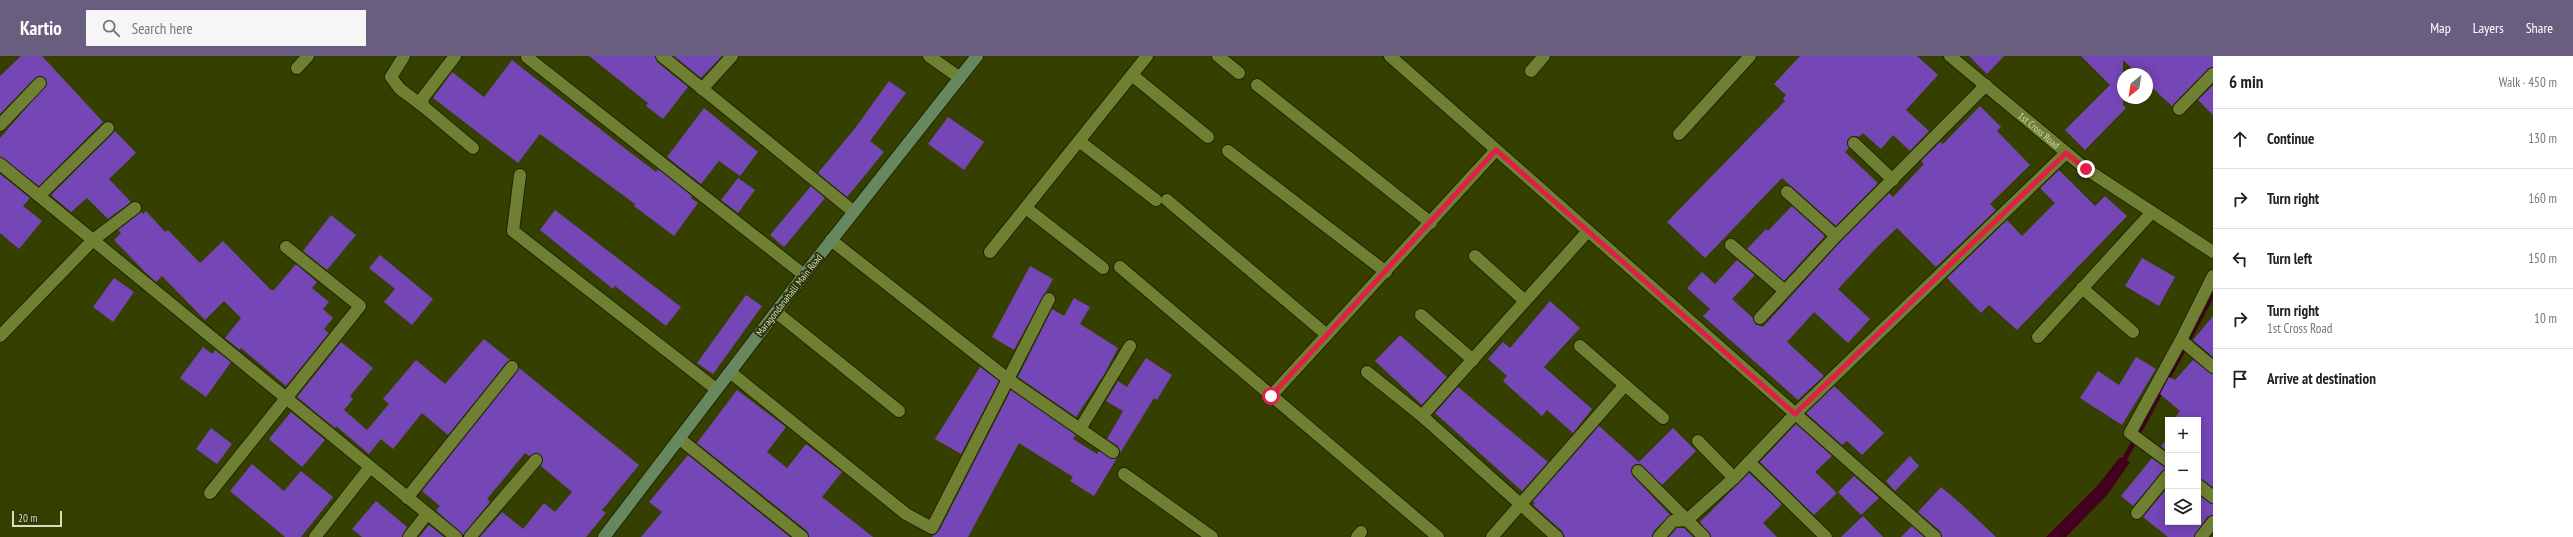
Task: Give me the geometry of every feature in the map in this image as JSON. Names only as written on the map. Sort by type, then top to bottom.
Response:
[{"type":"street","points":[[297,68],[308,56]]},
{"type":"street","points":[[404,56],[391,77],[400,89],[424,107],[472,148]]},
{"type":"street","points":[[424,107],[422,99],[455,56]]},
{"type":"street","points":[[662,56],[854,212]]},
{"type":"street","points":[[702,89],[732,56]]},
{"type":"street","points":[[928,56],[960,78]]},
{"type":"street","name":"Maragondanahalli Main Road","points":[[604,537],[831,240],[977,56]]},
{"type":"street","points":[[990,252],[1147,56]]},
{"type":"street","points":[[1218,56],[1239,73]]},
{"type":"street","points":[[1390,56],[1935,537]]},
{"type":"street","points":[[1532,71],[1544,56]]},
{"type":"street","points":[[1679,134],[1750,56]]},
{"type":"street","points":[[527,57],[804,275]]},
{"type":"street","name":"1st Cross Road","points":[[1955,58],[2086,169],[2213,252]]},
{"type":"street","points":[[2179,109],[2213,74]]},
{"type":"street","points":[[1132,75],[1208,137]]},
{"type":"street","points":[[0,126],[40,83]]},
{"type":"street","points":[[1257,85],[1431,223]]},
{"type":"street","points":[[1760,318],[1784,290],[1836,236],[1986,85]]},
{"type":"street","points":[[39,196],[108,128]]},
{"type":"street","points":[[1079,141],[1161,200],[1327,335]]},
{"type":"street","points":[[1854,143],[1893,180]]},
{"type":"street","points":[[1271,396],[1431,223],[1496,150]]},
{"type":"street","points":[[1228,151],[1386,272]]},
{"type":"street","points":[[1659,537],[1673,521],[1687,520],[1734,478],[1795,414],[2066,153]]},
{"type":"street","points":[[0,164],[456,537]]},
{"type":"street","points":[[520,175],[513,231],[716,389]]},
{"type":"street","points":[[1787,192],[1836,236]]},
{"type":"street","points":[[0,336],[93,240],[135,208]]},
{"type":"street","points":[[1026,208],[1102,268]]},
{"type":"street","points":[[2038,336],[2152,212]]},
{"type":"street","points":[[1422,416],[1588,231]]},
{"type":"street","points":[[831,240],[1009,380],[1113,452]]},
{"type":"street","points":[[1732,246],[1784,290]]},
{"type":"street","points":[[210,493],[360,306],[286,247]]},
{"type":"street","points":[[1475,256],[1525,301]]},
{"type":"street","points":[[1120,267],[1438,537]]},
{"type":"street","points":[[2165,459],[2130,433],[2182,340],[2213,276]]},
{"type":"street","points":[[2082,288],[2133,332]]},
{"type":"street","points":[[730,372],[906,514],[932,528],[1009,380],[1048,299]]},
{"type":"street","points":[[776,312],[899,411]]},
{"type":"street","points":[[1420,315],[1472,360]]},
{"type":"street","points":[[2182,340],[2213,367]]},
{"type":"street","points":[[1080,429],[1130,346]]},
{"type":"street","points":[[1580,346],[1663,418]]},
{"type":"street","points":[[407,498],[512,367]]},
{"type":"street","points":[[1367,372],[1422,416],[1558,537]]},
{"type":"street","points":[[1492,537],[1625,386]]},
{"type":"street","points":[[680,439],[802,537]]},
{"type":"street","points":[[1698,441],[1734,478]]},
{"type":"street","points":[[470,537],[536,460]]},
{"type":"street","points":[[1749,462],[1826,537]]},
{"type":"street","points":[[315,537],[370,467]]},
{"type":"street","points":[[1638,471],[1704,537]]},
{"type":"street","points":[[1124,474],[1212,537]]},
{"type":"street","points":[[2137,513],[2165,479]]},
{"type":"street","points":[[2201,487],[2213,497]]},
{"type":"street","points":[[409,537],[427,514]]},
{"type":"street","points":[[2201,537],[2213,522]]},
{"type":"shaded area","points":[[2120,457],[2130,462],[2108,494],[2066,537],[2046,537],[2098,485]]},
{"type":"building","points":[[21,56],[42,56],[103,122],[39,186],[0,157],[0,138],[47,84],[42,76],[35,78],[0,114],[0,76]]},
{"type":"building","points":[[589,56],[655,56],[657,62],[688,87],[663,119],[646,106],[648,103]]},
{"type":"building","points":[[674,56],[722,56],[701,78]]},
{"type":"building","points":[[1800,56],[1917,56],[1938,75],[1906,110],[1929,131],[1910,151],[1893,135],[1881,149],[1863,133],[1859,137],[1855,136],[1849,138],[1847,142],[1849,148],[1845,152],[1878,183],[1836,226],[1782,178],[1705,258],[1667,222],[1785,101],[1783,99],[1786,95],[1774,84]]},
{"type":"building","points":[[1969,56],[2004,56],[1987,74]]},
{"type":"building","points":[[2081,56],[2213,56],[2213,67],[2208,69],[2172,106],[2153,89],[2153,68],[2132,68],[2123,60],[2123,68],[2117,68],[2117,104],[2123,104],[2126,108],[2085,150],[2065,130],[2110,85]]},
{"type":"building","points":[[512,60],[656,172],[658,169],[692,196],[691,198],[698,203],[674,236],[634,206],[635,204],[540,134],[518,163],[433,98],[452,72],[484,97]]},
{"type":"building","points":[[889,81],[906,93],[870,141],[884,152],[847,197],[818,173],[856,127]]},
{"type":"building","points":[[2213,85],[2213,115],[2198,100]]},
{"type":"building","points":[[1980,106],[2001,127],[1997,131],[2030,165],[1990,204],[1996,210],[1936,267],[1897,228],[1878,246],[1838,289],[1870,319],[1848,343],[1814,312],[1787,342],[1824,376],[1798,400],[1703,316],[1710,309],[1687,288],[1702,272],[1715,284],[1737,260],[1755,275],[1732,299],[1753,318],[1755,324],[1763,327],[1841,241],[1889,193],[1893,197],[1924,164],[1921,161],[1940,142],[1943,144]]},
{"type":"building","points":[[704,108],[758,152],[740,176],[719,161],[701,184],[667,157]]},
{"type":"building","points":[[948,117],[984,142],[964,170],[928,144]]},
{"type":"building","points":[[115,131],[136,153],[109,179],[131,202],[108,219],[87,198],[71,212],[51,195]]},
{"type":"building","points":[[2059,170],[2095,206],[2105,196],[2127,216],[2017,330],[1989,305],[1981,313],[1947,278],[2007,220],[2022,236],[2055,203],[2040,188]]},
{"type":"building","points":[[0,174],[30,198],[23,206],[42,221],[19,249],[0,233]]},
{"type":"building","points":[[738,178],[755,190],[738,213],[721,200]]},
{"type":"building","points":[[811,186],[825,198],[784,247],[770,235]]},
{"type":"building","points":[[1792,206],[1825,236],[1784,281],[1747,249],[1766,229],[1768,231]]},
{"type":"building","points":[[555,210],[681,307],[666,326],[615,286],[613,289],[540,230]]},
{"type":"building","points":[[146,211],[165,232],[168,230],[200,263],[223,241],[271,290],[274,290],[296,264],[317,282],[312,288],[329,302],[323,309],[333,318],[324,329],[329,333],[286,386],[241,348],[240,350],[225,338],[241,318],[224,301],[205,320],[162,276],[156,282],[114,240],[121,233],[118,230],[141,212],[143,214]]},
{"type":"building","points":[[331,215],[356,235],[327,270],[303,251]]},
{"type":"building","points":[[380,255],[433,299],[412,325],[384,302],[395,289],[369,268]]},
{"type":"building","points":[[2142,258],[2175,277],[2159,306],[2125,286]]},
{"type":"building","points":[[1030,266],[1053,279],[1014,350],[992,337]]},
{"type":"building","points":[[114,278],[134,292],[113,322],[93,307]]},
{"type":"building","points":[[746,295],[762,306],[713,374],[697,363]]},
{"type":"building","points":[[1074,298],[1090,307],[1080,324],[1118,348],[1105,373],[1076,417],[1018,377],[1052,309],[1064,316]]},
{"type":"building","points":[[1550,301],[1580,328],[1544,367],[1592,409],[1573,433],[1547,410],[1542,416],[1503,381],[1507,376],[1488,359],[1503,342],[1510,348]]},
{"type":"building","points":[[2213,316],[2213,357],[2193,340]]},
{"type":"building","points":[[1400,335],[1447,377],[1422,405],[1375,361]]},
{"type":"building","points":[[484,339],[510,360],[448,435],[422,413],[393,449],[381,439],[369,454],[336,426],[335,428],[297,397],[341,342],[373,368],[350,396],[353,399],[344,410],[367,430],[389,404],[383,399],[416,360],[445,384]]},
{"type":"building","points":[[203,347],[212,354],[215,350],[231,362],[206,397],[180,378]]},
{"type":"building","points":[[2136,357],[2156,369],[2122,425],[2080,398],[2098,371],[2119,385]]},
{"type":"building","points":[[1146,358],[1172,375],[1157,400],[1154,398],[1120,453],[1118,446],[1107,439],[1123,411],[1106,401],[1118,381],[1127,387]]},
{"type":"building","points":[[2193,360],[2213,374],[2213,487],[2201,480],[2201,417],[2175,417],[2180,411],[2160,394],[2169,377],[2175,380]]},
{"type":"building","points":[[980,367],[999,381],[961,454],[935,439]]},
{"type":"building","points":[[519,368],[639,465],[602,510],[606,513],[586,537],[480,537],[502,512],[523,529],[544,503],[555,512],[572,492],[541,466],[543,458],[538,453],[529,456],[525,453],[487,499],[490,502],[463,535],[436,510],[440,506],[422,491]]},
{"type":"building","points":[[1834,386],[1884,433],[1862,455],[1847,441],[1842,445],[1806,413]]},
{"type":"building","points":[[1458,387],[1548,462],[1522,491],[1435,413]]},
{"type":"building","points":[[737,390],[786,427],[767,452],[787,468],[806,444],[842,472],[822,497],[873,537],[809,537],[807,531],[697,443]]},
{"type":"building","points":[[1011,390],[1076,435],[1073,439],[1097,454],[1099,451],[1112,459],[1117,458],[1094,496],[1070,481],[1073,477],[1019,443],[968,537],[932,537],[939,531]]},
{"type":"building","points":[[291,412],[325,440],[302,467],[269,439]]},
{"type":"building","points":[[1796,424],[1832,456],[1815,472],[1837,493],[1814,515],[1760,462]]},
{"type":"building","points":[[1599,426],[1639,462],[1673,428],[1696,451],[1662,485],[1640,464],[1636,464],[1631,469],[1633,476],[1670,515],[1653,532],[1652,537],[1565,537],[1562,531],[1533,505],[1535,503],[1533,501]]},
{"type":"building","points":[[211,428],[232,444],[217,464],[196,449]]},
{"type":"building","points":[[2165,441],[2165,449],[2161,446]]},
{"type":"building","points":[[688,455],[790,537],[641,537],[662,512],[649,502]]},
{"type":"building","points":[[1910,456],[1919,466],[1895,491],[1886,481]]},
{"type":"building","points":[[2152,458],[2165,467],[2133,506],[2121,496]]},
{"type":"building","points":[[252,464],[284,491],[301,471],[333,497],[301,537],[285,537],[230,491]]},
{"type":"building","points":[[1749,473],[1782,504],[1763,523],[1777,537],[1711,537],[1700,522]]},
{"type":"building","points":[[1854,476],[1879,498],[1861,515],[1838,492]]},
{"type":"building","points":[[1941,487],[1996,537],[1942,537],[1940,531],[1918,512]]},
{"type":"building","points":[[2165,491],[2165,525],[2201,525],[2201,497],[2213,504],[2213,515],[2207,517],[2194,537],[2168,537],[2143,517]]},
{"type":"building","points":[[376,501],[407,527],[402,537],[362,537],[352,529]]},
{"type":"building","points":[[1863,516],[1883,537],[1841,537]]},
{"type":"building","points":[[429,525],[444,537],[419,537]]},
{"type":"building","points":[[1912,526],[1924,537],[1901,537]]},
{"type":"building","points":[[1677,528],[1684,528],[1693,537],[1669,537]]},
{"type":"waterway","points":[[2122,464],[2213,294]]},
{"type":"route","points":[[1271,396],[1444,209],[1496,150],[1795,414],[2066,153],[2086,169]]}]
